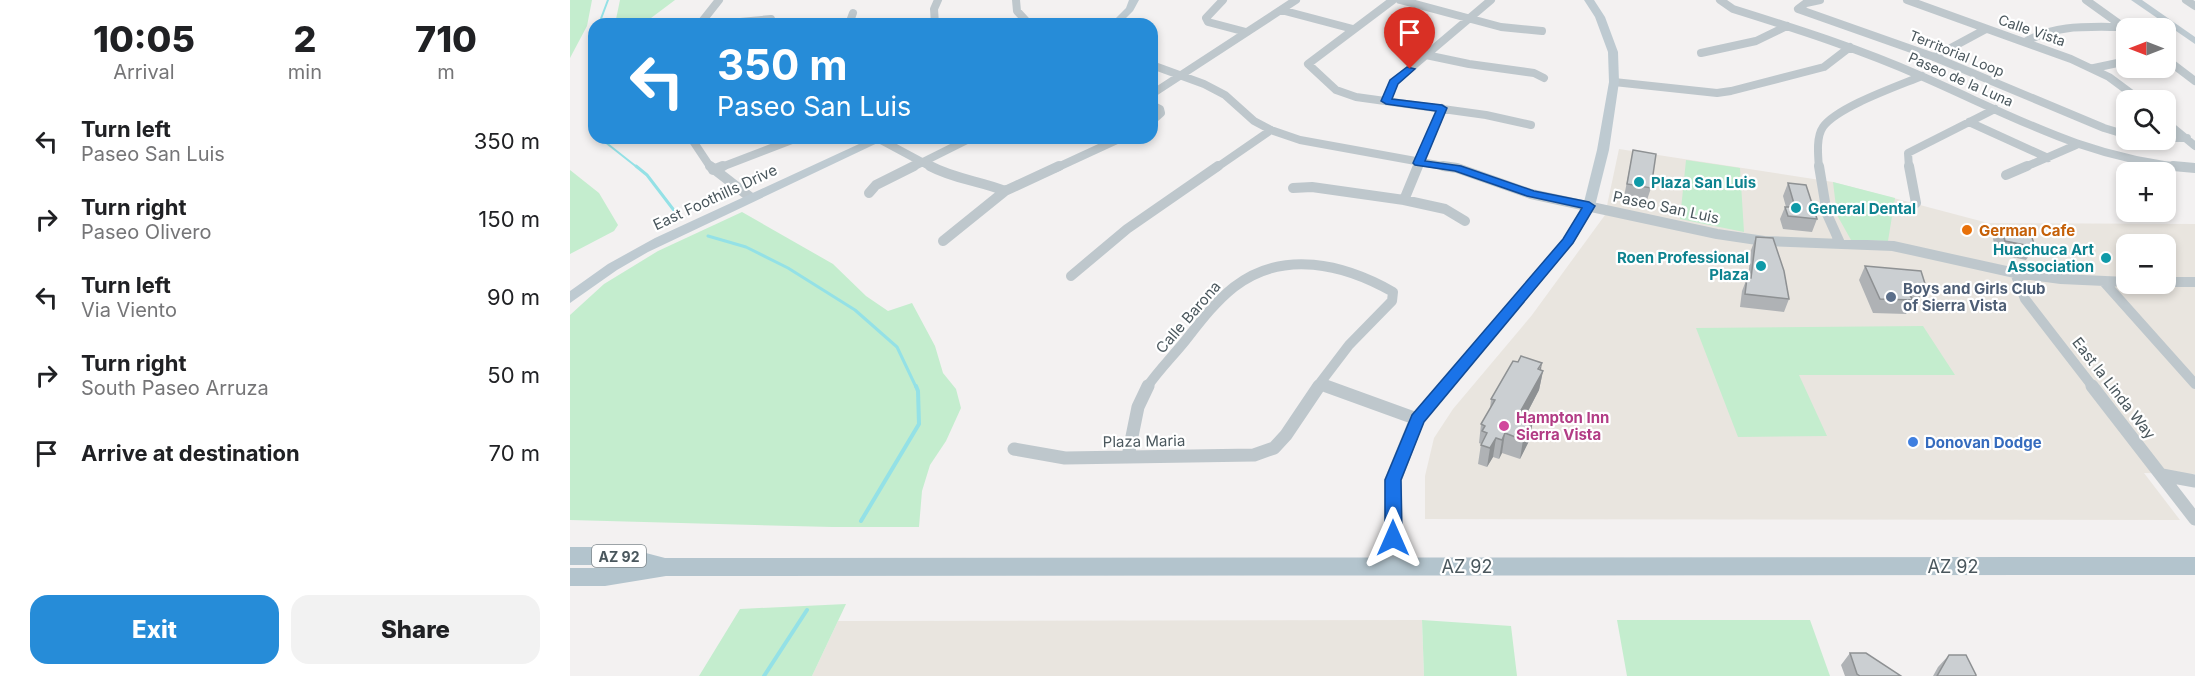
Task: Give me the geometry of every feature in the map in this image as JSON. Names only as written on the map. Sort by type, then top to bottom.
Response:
[{"type":"main road","name":"AZ 92","points":[[570,555],[623,556],[666,567]]},
{"type":"main road","name":"AZ 92","points":[[570,577],[605,577],[666,567],[2195,566]]},
{"type":"street","points":[[705,18],[719,0]]},
{"type":"street","points":[[935,18],[934,9],[938,0]]},
{"type":"street","points":[[1016,0],[1017,12],[1023,18]]},
{"type":"street","points":[[1121,18],[1130,9],[1134,0]]},
{"type":"street","points":[[1223,0],[1206,18],[1208,22],[1246,32]]},
{"type":"street","points":[[1158,89],[1296,0]]},
{"type":"street","points":[[1393,0],[1310,60],[1308,64],[1336,90],[1356,97],[1486,115],[1531,125]]},
{"type":"street","points":[[1400,0],[1501,27],[1542,31]]},
{"type":"street","points":[[1386,101],[1393,82],[1471,20],[1491,0]]},
{"type":"street","points":[[1394,566],[1393,480],[1417,419],[1568,241],[1589,206],[1603,150],[1614,82],[1613,52],[1600,17],[1589,0]]},
{"type":"street","name":"Paseo de la Luna","points":[[1720,0],[1733,9],[1850,47],[1922,76],[2102,155],[2167,168],[2195,168]]},
{"type":"street","points":[[1800,7],[1820,0]]},
{"type":"street","name":"Calle Vista","points":[[1907,0],[2094,68],[2127,90]]},
{"type":"street","points":[[2086,0],[2116,22]]},
{"type":"street","points":[[2136,0],[2195,40]]},
{"type":"street","points":[[2186,0],[2195,6]]},
{"type":"street","name":"Territorial Loop","points":[[1788,3],[1800,7],[1798,9],[1934,57],[2116,132]]},
{"type":"street","points":[[1281,10],[1353,29]]},
{"type":"street","points":[[851,18],[853,13]]},
{"type":"street","points":[[1701,53],[1758,42],[1787,26]]},
{"type":"street","points":[[2025,42],[2038,33],[2055,28],[2116,28]]},
{"type":"street","points":[[1934,57],[1986,29]]},
{"type":"street","points":[[1882,37],[1890,32]]},
{"type":"street","points":[[1614,82],[1717,93],[1731,91],[1824,67],[1850,47]]},
{"type":"street","points":[[1426,56],[1534,73],[1544,78]]},
{"type":"street","points":[[2094,68],[2116,63]]},
{"type":"street","name":"Paseo San Luis","points":[[1158,67],[1225,94],[1254,121],[1271,130],[1327,146],[1457,168],[1531,194],[1717,234],[1764,241],[1893,246],[2015,273],[2116,282]]},
{"type":"street","points":[[2176,67],[2195,81]]},
{"type":"street","points":[[1840,243],[1827,216],[1821,184],[1818,136],[1823,126],[1840,114],[1922,76]]},
{"type":"street","points":[[2018,92],[2031,85]]},
{"type":"street","points":[[1404,200],[1442,108]]},
{"type":"street","points":[[1916,202],[1908,153],[1995,109]]},
{"type":"street","points":[[1969,122],[2048,158]]},
{"type":"street","points":[[2176,129],[2190,138],[2195,146]]},
{"type":"street","points":[[1071,276],[1127,229],[1271,130]]},
{"type":"street","points":[[695,144],[713,170],[750,197]]},
{"type":"street","points":[[713,170],[781,144]]},
{"type":"street","name":"East Foothills Drive","points":[[570,298],[606,271],[650,246],[750,197],[869,144]]},
{"type":"street","points":[[889,144],[947,175],[979,181],[1005,191]]},
{"type":"street","points":[[869,193],[876,185],[960,144]]},
{"type":"street","points":[[943,241],[1005,191],[1107,144]]},
{"type":"street","points":[[2006,175],[2076,145]]},
{"type":"street","points":[[1293,189],[1312,187],[1404,200],[1445,209],[1465,221]]},
{"type":"street","name":"Calle Barona","points":[[1128,456],[1143,394],[1197,325],[1236,285],[1254,274],[1277,267],[1302,264],[1330,265],[1350,270],[1393,292],[1392,301],[1349,345],[1321,384]]},
{"type":"street","name":"East la Linda Way","points":[[2015,273],[2025,299],[2195,519]]},
{"type":"street","points":[[2104,282],[2195,384]]},
{"type":"street","points":[[2176,282],[2195,282]]},
{"type":"street","points":[[1321,384],[1417,419]]},
{"type":"street","name":"Plaza Maria","points":[[1014,449],[1065,458],[1254,455],[1274,448],[1286,435],[1302,408],[1321,384]]},
{"type":"street","points":[[2162,475],[2195,481]]},
{"type":"shaded area","points":[[1619,149],[1833,182],[1988,223],[2195,224],[2195,474],[2144,473],[2180,520],[1425,519],[1425,476],[1434,438],[1453,409],[1532,315],[1605,215]]},
{"type":"shaded area","points":[[1422,620],[1424,676],[812,676],[838,621]]},
{"type":"green space","points":[[570,0],[592,0],[587,26],[570,58]]},
{"type":"green space","points":[[620,0],[675,0],[651,18],[616,18]]},
{"type":"green space","points":[[1686,160],[1740,168],[1744,232],[1680,219]]},
{"type":"green space","points":[[570,170],[599,193],[618,225],[614,231],[570,254]]},
{"type":"green space","points":[[1833,182],[1895,198],[1888,241],[1851,240],[1837,215]]},
{"type":"green space","points":[[742,212],[833,264],[866,296],[888,311],[912,303],[935,346],[943,373],[956,389],[961,408],[946,441],[930,465],[922,491],[919,527],[570,520],[570,315],[604,284],[658,251]]},
{"type":"green space","points":[[1923,326],[1955,375],[1799,375],[1827,436],[1738,437],[1696,328]]},
{"type":"green space","points":[[846,604],[812,676],[699,676],[740,609]]},
{"type":"green space","points":[[1422,620],[1511,626],[1517,676],[1424,676]]},
{"type":"green space","points":[[1617,620],[1810,620],[1830,676],[1627,676]]},
{"type":"building","points":[[1633,150],[1656,154],[1651,188],[1627,184]]},
{"type":"building","points":[[1788,183],[1806,185],[1817,219],[1788,216],[1785,207],[1795,207]]},
{"type":"building","points":[[2001,226],[2030,231],[2035,247],[2005,241]]},
{"type":"building","points":[[1756,237],[1773,238],[1784,271],[1789,299],[1745,294],[1747,278],[1751,278]]},
{"type":"building","points":[[1865,266],[1921,271],[1926,287],[1903,285],[1913,300],[1880,299]]},
{"type":"building","name":"Hampton Inn Sierra Vista","points":[[1521,356],[1542,363],[1538,369],[1543,371],[1519,414],[1533,420],[1523,440],[1505,433],[1502,440],[1496,438],[1490,448],[1481,445],[1487,433],[1482,431],[1485,426],[1481,424],[1495,400],[1491,399],[1513,361],[1518,362]]},
{"type":"building","points":[[1850,653],[1866,653],[1901,676],[1860,676],[1857,674]]},
{"type":"building","points":[[1949,655],[1966,655],[1976,676],[1937,676]]},
{"type":"waterway","points":[[601,18],[608,0]]},
{"type":"waterway","points":[[608,144],[638,168]]},
{"type":"waterway","points":[[636,166],[647,175],[676,213]]},
{"type":"waterway","points":[[708,236],[746,247],[788,268],[855,310],[897,347],[916,387]]},
{"type":"waterway","points":[[861,521],[919,424],[916,386]]},
{"type":"waterway","points":[[764,676],[807,610]]},
{"type":"place","name":"Plaza San Luis","points":[[1639,182]]},
{"type":"place","name":"General Dental","points":[[1796,208]]},
{"type":"place","name":"German Cafe","points":[[1967,230]]},
{"type":"place","name":"Huachuca Art Association","points":[[2106,258]]},
{"type":"place","name":"Roen Professional Plaza","points":[[1761,266]]},
{"type":"place","name":"Boys and Girls Club of Sierra Vista","points":[[1891,297]]},
{"type":"place","name":"Hampton Inn Sierra Vista","points":[[1504,426]]},
{"type":"place","name":"Donovan Dodge","points":[[1913,442]]},
{"type":"route","points":[[1393,538],[1393,480],[1417,419],[1568,241],[1589,206],[1531,194],[1457,168],[1419,163],[1442,108],[1386,101],[1393,82],[1410,69]]}]
